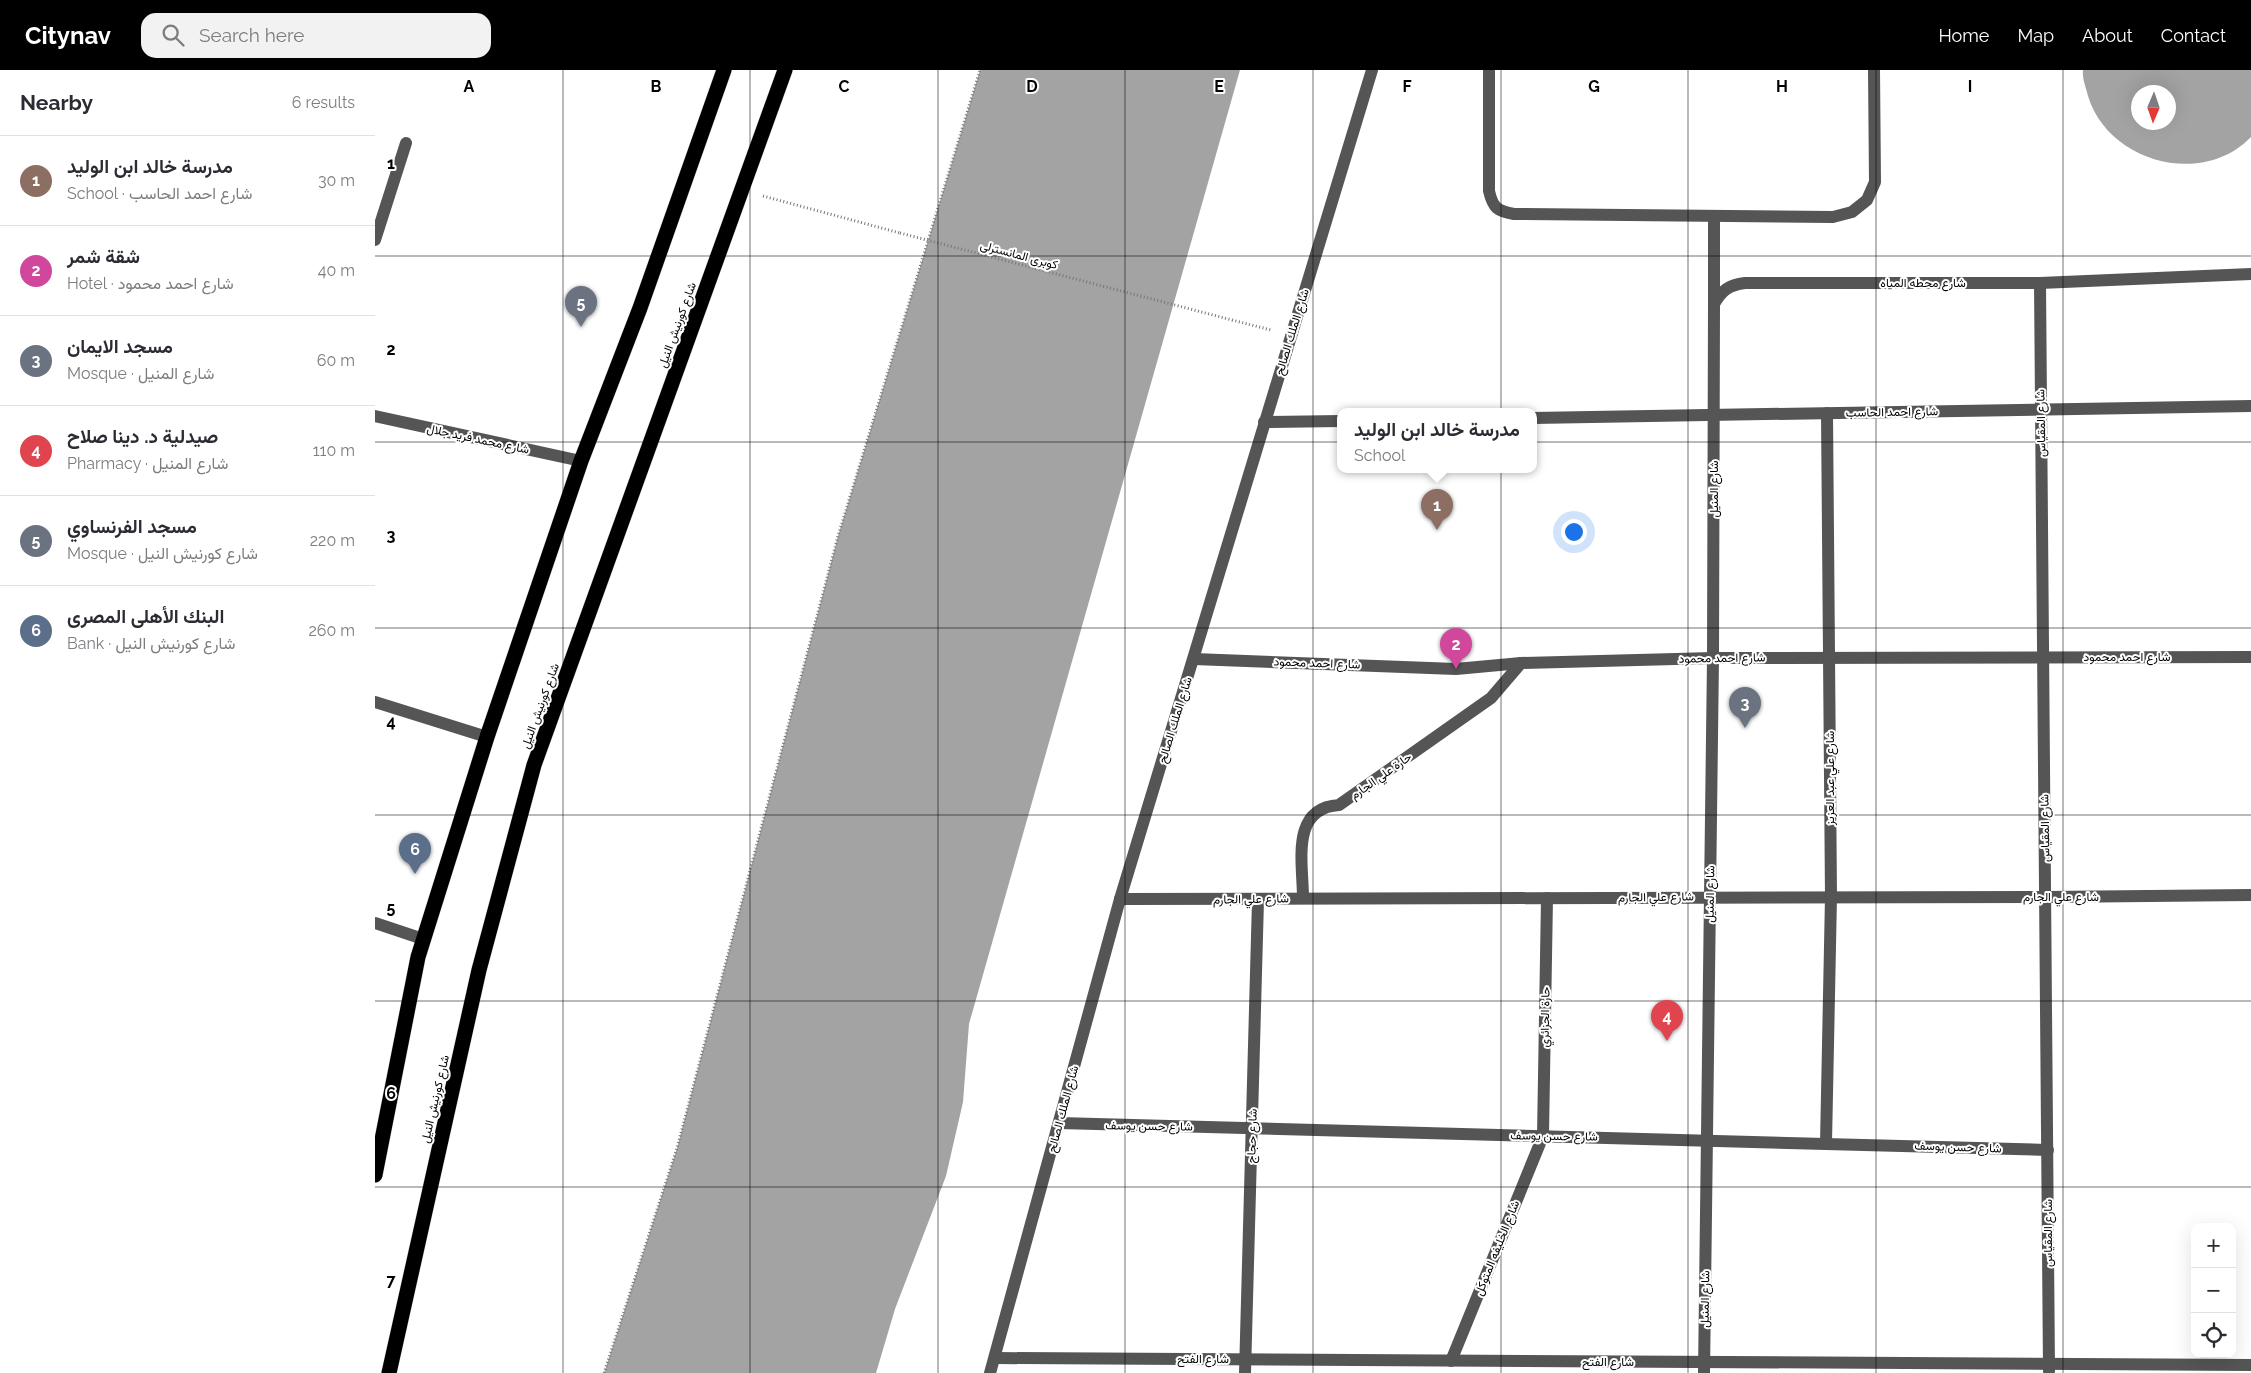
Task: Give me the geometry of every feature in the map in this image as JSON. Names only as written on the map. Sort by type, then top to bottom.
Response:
[{"type":"highway","points":[[375,1175],[423,939],[487,737],[581,461],[640,308],[724,70]]},
{"type":"highway","name":"شارع كورنيش النيل","points":[[389,1373],[479,970],[534,765],[785,70]]},
{"type":"street","name":"شارع الملك الصالح","points":[[991,1373],[1120,899],[1372,70]]},
{"type":"street","points":[[1489,70],[1489,191],[1492,203],[1501,212],[1514,214],[1833,217],[1852,212],[1867,200],[1875,182],[1874,70]]},
{"type":"street","points":[[375,240],[406,143]]},
{"type":"street","points":[[1714,216],[1714,415]]},
{"type":"street","name":"شارع محطه المياه","points":[[1714,304],[1720,292],[1731,285],[1745,283],[2040,283],[2251,274]]},
{"type":"street","name":"شارع المقياس","points":[[2040,283],[2049,1369]]},
{"type":"street","name":"شارع احمد الحاسب","points":[[1537,418],[2251,406]]},
{"type":"street","name":"شارع علي عبد العزيز","points":[[1826,1143],[1831,898],[1827,413]]},
{"type":"street","name":"شارع المنيل","points":[[1704,1368],[1713,658],[1714,415]]},
{"type":"street","name":"شارع محمد فريد جلال","points":[[375,416],[581,461]]},
{"type":"street","points":[[1264,422],[1337,421]]},
{"type":"street","name":"شارع احمد محمود","points":[[1194,659],[1456,669],[1521,663],[1713,658],[2251,657]]},
{"type":"street","name":"حارة علي الجارم","points":[[1303,898],[1303,838],[1304,827],[1310,817],[1318,810],[1328,806],[1339,805],[1491,698],[1521,663]]},
{"type":"street","points":[[375,702],[487,737]]},
{"type":"street","name":"شارع علي الجارم","points":[[1120,899],[1831,898],[2251,895]]},
{"type":"street","name":"حارة الجزائري","points":[[1543,1136],[1547,898]]},
{"type":"street","name":"شارع حجاج","points":[[1245,1373],[1258,900]]},
{"type":"street","points":[[375,923],[423,939]]},
{"type":"street","name":"شارع حسن يوسف","points":[[1059,1123],[2048,1150]]},
{"type":"street","name":"شارع الخليفه المتوكل","points":[[1451,1361],[1543,1136]]},
{"type":"street","name":"شارع الفتح","points":[[995,1358],[1451,1361],[1704,1368],[2049,1369],[2251,1365]]},
{"type":"path","points":[[604,1373],[677,1148],[838,536],[981,70]]},
{"type":"path","name":"كوبرى المانسترلى","points":[[742,191],[1291,336]]},
{"type":"shaded area","points":[[980,70],[1240,70],[969,1024],[963,1102],[946,1176],[895,1309],[876,1373],[604,1373],[677,1148],[838,536]]},
{"type":"shaded area","points":[[2083,70],[2251,70],[2251,137],[2231,153],[2208,161],[2183,164],[2159,160],[2135,151],[2115,137],[2099,119],[2088,96]]},
{"type":"place","name":"مسجد الفرنساوي","points":[[581,327]]},
{"type":"place","name":"مدرسة خالد ابن الوليد","points":[[1437,530]]},
{"type":"place","name":"شقة شمر","points":[[1456,669]]},
{"type":"place","name":"مسجد الايمان","points":[[1745,728]]},
{"type":"place","name":"البنك الأهلى المصرى","points":[[415,874]]},
{"type":"place","name":"صيدلية د. دينا صلاح","points":[[1667,1041]]}]
